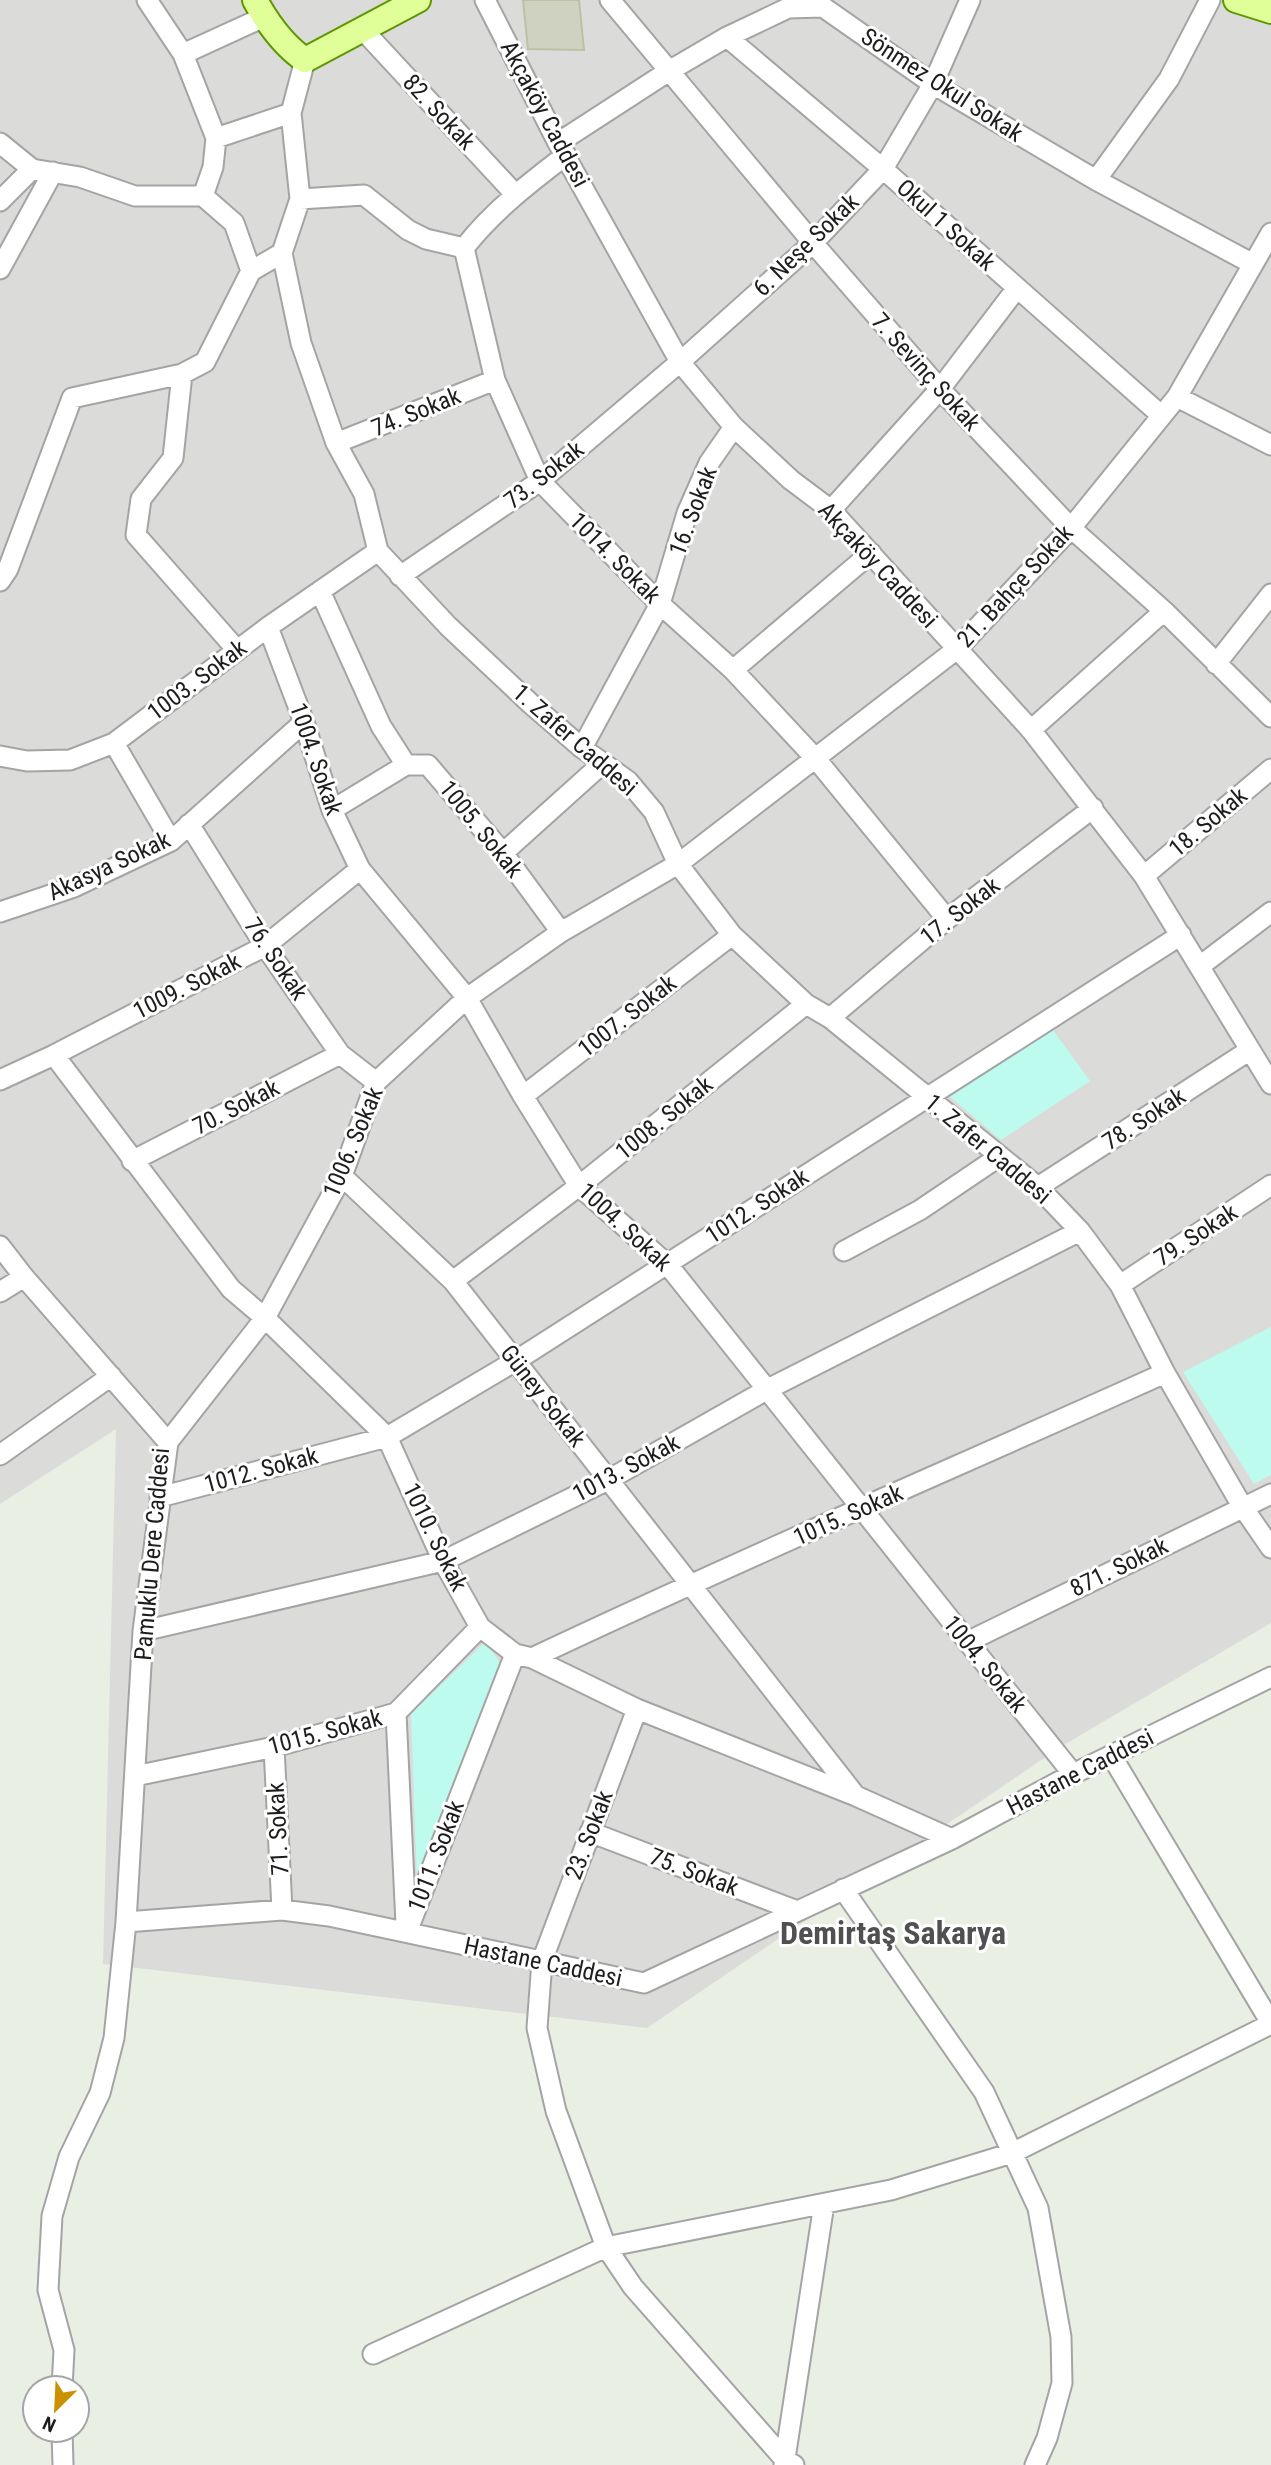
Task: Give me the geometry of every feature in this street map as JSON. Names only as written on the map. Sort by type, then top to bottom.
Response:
[{"type":"main road","points":[[259,8],[289,49],[305,60],[418,0]]},
{"type":"main road","points":[[1236,0],[1271,11]]},
{"type":"street","points":[[147,0],[183,54],[216,138],[212,167],[203,195]]},
{"type":"street","name":"Akçaköy Caddesi","points":[[485,0],[562,149],[680,362],[734,427],[791,480],[831,510],[1031,730],[1144,876],[1271,1084]]},
{"type":"street","name":"7. Sevinç Sokak","points":[[610,0],[813,243],[940,389],[1071,528],[1164,611],[1271,716]]},
{"type":"street","name":"6. Neşe Sokak","points":[[680,362],[813,243],[883,169],[933,84],[970,0]]},
{"type":"street","points":[[1096,180],[1169,79],[1210,0]]},
{"type":"street","name":"Sönmez Okul Sokak","points":[[562,149],[669,71],[727,37],[788,8],[823,7],[933,84],[1096,180],[1253,264]]},
{"type":"street","points":[[183,54],[259,8]]},
{"type":"street","name":"82. Sokak","points":[[363,30],[515,194]]},
{"type":"street","name":"Okul 1 Sokak","points":[[727,37],[883,169],[1162,416]]},
{"type":"street","points":[[0,582],[8,569],[72,398],[182,374],[205,362],[251,271],[282,253],[300,199],[291,113],[305,60]]},
{"type":"street","points":[[216,138],[291,113]]},
{"type":"street","points":[[0,143],[32,169],[80,177],[135,196],[203,195],[234,223],[251,271]]},
{"type":"street","points":[[300,199],[363,195],[408,230],[426,239],[464,248],[482,226],[562,149]]},
{"type":"street","points":[[0,201],[32,169]]},
{"type":"street","points":[[0,269],[53,172]]},
{"type":"street","name":"21. Bahçe Sokak","points":[[678,864],[957,649],[1071,528],[1177,397],[1271,233]]},
{"type":"street","name":"1014. Sokak","points":[[464,248],[495,380],[540,481],[660,604],[733,670],[816,759],[947,919]]},
{"type":"street","name":"1. Zafer Caddesi","points":[[282,253],[301,343],[337,443],[364,494],[378,551],[512,687],[582,748],[628,781],[654,813],[678,864],[732,935],[806,1004],[830,1017],[1038,1187],[1080,1231],[1120,1285],[1165,1373],[1242,1506],[1271,1548]]},
{"type":"street","points":[[831,510],[940,389],[1017,288]]},
{"type":"street","name":"73. Sokak","points":[[400,576],[540,481],[680,362]]},
{"type":"street","points":[[182,374],[173,458],[141,499],[136,535],[237,650]]},
{"type":"street","name":"74. Sokak","points":[[337,443],[495,380]]},
{"type":"street","points":[[1177,397],[1271,445]]},
{"type":"street","name":"16. Sokak","points":[[582,748],[660,604],[687,513],[709,463],[734,427]]},
{"type":"street","name":"1003. Sokak","points":[[0,756],[27,761],[70,760],[114,743],[268,627],[378,551]]},
{"type":"street","points":[[733,670],[871,553]]},
{"type":"street","points":[[320,591],[381,726],[406,765],[332,810]]},
{"type":"street","points":[[1216,664],[1271,593]]},
{"type":"street","points":[[1031,730],[1164,611]]},
{"type":"street","name":"1004. Sokak","points":[[268,627],[304,722],[332,810],[360,869],[467,998],[579,1186],[668,1265],[1073,1774]]},
{"type":"street","name":"Akasya Sokak","points":[[0,912],[74,887],[170,841],[304,722]]},
{"type":"street","points":[[114,743],[170,841]]},
{"type":"street","points":[[503,853],[603,763]]},
{"type":"street","name":"1005. Sokak","points":[[406,765],[428,765],[503,853],[561,932]]},
{"type":"street","name":"18. Sokak","points":[[1144,876],[1271,769]]},
{"type":"street","name":"17. Sokak","points":[[830,1017],[947,919],[1093,808]]},
{"type":"street","name":"76. Sokak","points":[[189,824],[265,946],[340,1054],[376,1082]]},
{"type":"street","name":"1006. Sokak","points":[[168,1443],[265,1318],[342,1176],[376,1082],[467,998],[561,932],[678,864]]},
{"type":"street","name":"1009. Sokak","points":[[0,1080],[265,946],[360,869]]},
{"type":"street","points":[[1200,966],[1271,912]]},
{"type":"street","name":"1007. Sokak","points":[[523,1096],[732,935]]},
{"type":"street","name":"1012. Sokak","points":[[160,1497],[387,1437],[517,1360],[668,1265],[1181,935]]},
{"type":"street","name":"1008. Sokak","points":[[453,1281],[579,1186],[806,1004]]},
{"type":"street","name":"78. Sokak","points":[[1038,1187],[1250,1050]]},
{"type":"street","name":"70. Sokak","points":[[132,1161],[340,1054]]},
{"type":"street","name":"1010. Sokak","points":[[54,1055],[231,1289],[265,1318],[387,1437],[443,1561],[480,1627],[523,1656],[637,1709],[856,1796],[952,1839]]},
{"type":"street","points":[[844,1251],[920,1210],[1000,1156]]},
{"type":"street","name":"Güney Sokak","points":[[342,1176],[453,1281],[856,1796]]},
{"type":"street","name":"79. Sokak","points":[[1120,1285],[1271,1185]]},
{"type":"street","name":"1013. Sokak","points":[[143,1631],[443,1561],[608,1480],[768,1389],[1080,1231]]},
{"type":"street","name":"Pamuklu Dere Caddesi","points":[[0,1245],[168,1443],[143,1631],[126,1922],[114,2038],[100,2093],[69,2157],[52,2216],[48,2290],[64,2350],[63,2374]]},
{"type":"street","points":[[0,1292],[24,1276]]},
{"type":"street","name":"1015. Sokak","points":[[523,1656],[862,1510],[1165,1373]]},
{"type":"street","points":[[0,1455],[111,1376]]},
{"type":"street","name":"871. Sokak","points":[[967,1642],[1271,1494]]},
{"type":"street","name":"1015. Sokak","points":[[135,1776],[274,1747],[396,1713],[480,1627]]},
{"type":"street","name":"1011. Sokak","points":[[407,1932],[523,1656]]},
{"type":"street","name":"Hastane Caddesi","points":[[126,1922],[282,1910],[328,1916],[644,1983],[952,1839],[1073,1774],[1271,1677]]},
{"type":"street","name":"23. Sokak","points":[[637,1709],[542,1961],[537,2028],[556,2111],[606,2247],[633,2287],[788,2464]]},
{"type":"street","name":"1011. Sokak","points":[[396,1713],[407,1932]]},
{"type":"street","name":"71. Sokak","points":[[274,1747],[282,1910]]},
{"type":"street","points":[[373,2354],[606,2247],[891,2190],[1012,2153],[1271,2024],[1111,1755]]},
{"type":"street","name":"75. Sokak","points":[[590,1832],[797,1911]]},
{"type":"street","points":[[844,1889],[984,2092],[1038,2208],[1060,2337],[1062,2383],[1047,2438],[1035,2465]]},
{"type":"street","points":[[788,2464],[824,2204]]},
{"type":"street","points":[[62,2444],[63,2465]]},
{"type":"shaded area","points":[[0,0],[1271,0],[1271,1623],[1062,1746],[647,2028],[103,1964],[116,1429],[0,1504]]},
{"type":"shaded area","points":[[1053,1030],[1090,1081],[1001,1140],[949,1096]]},
{"type":"shaded area","points":[[1271,1327],[1271,1475],[1254,1484],[1183,1372]]},
{"type":"shaded area","points":[[485,1642],[502,1665],[417,1881],[411,1714]]},
{"type":"building","points":[[523,0],[579,0],[584,50],[528,49]]},
{"type":"district","name":"Demirtaş Sakarya","points":[[893,1933]]}]
